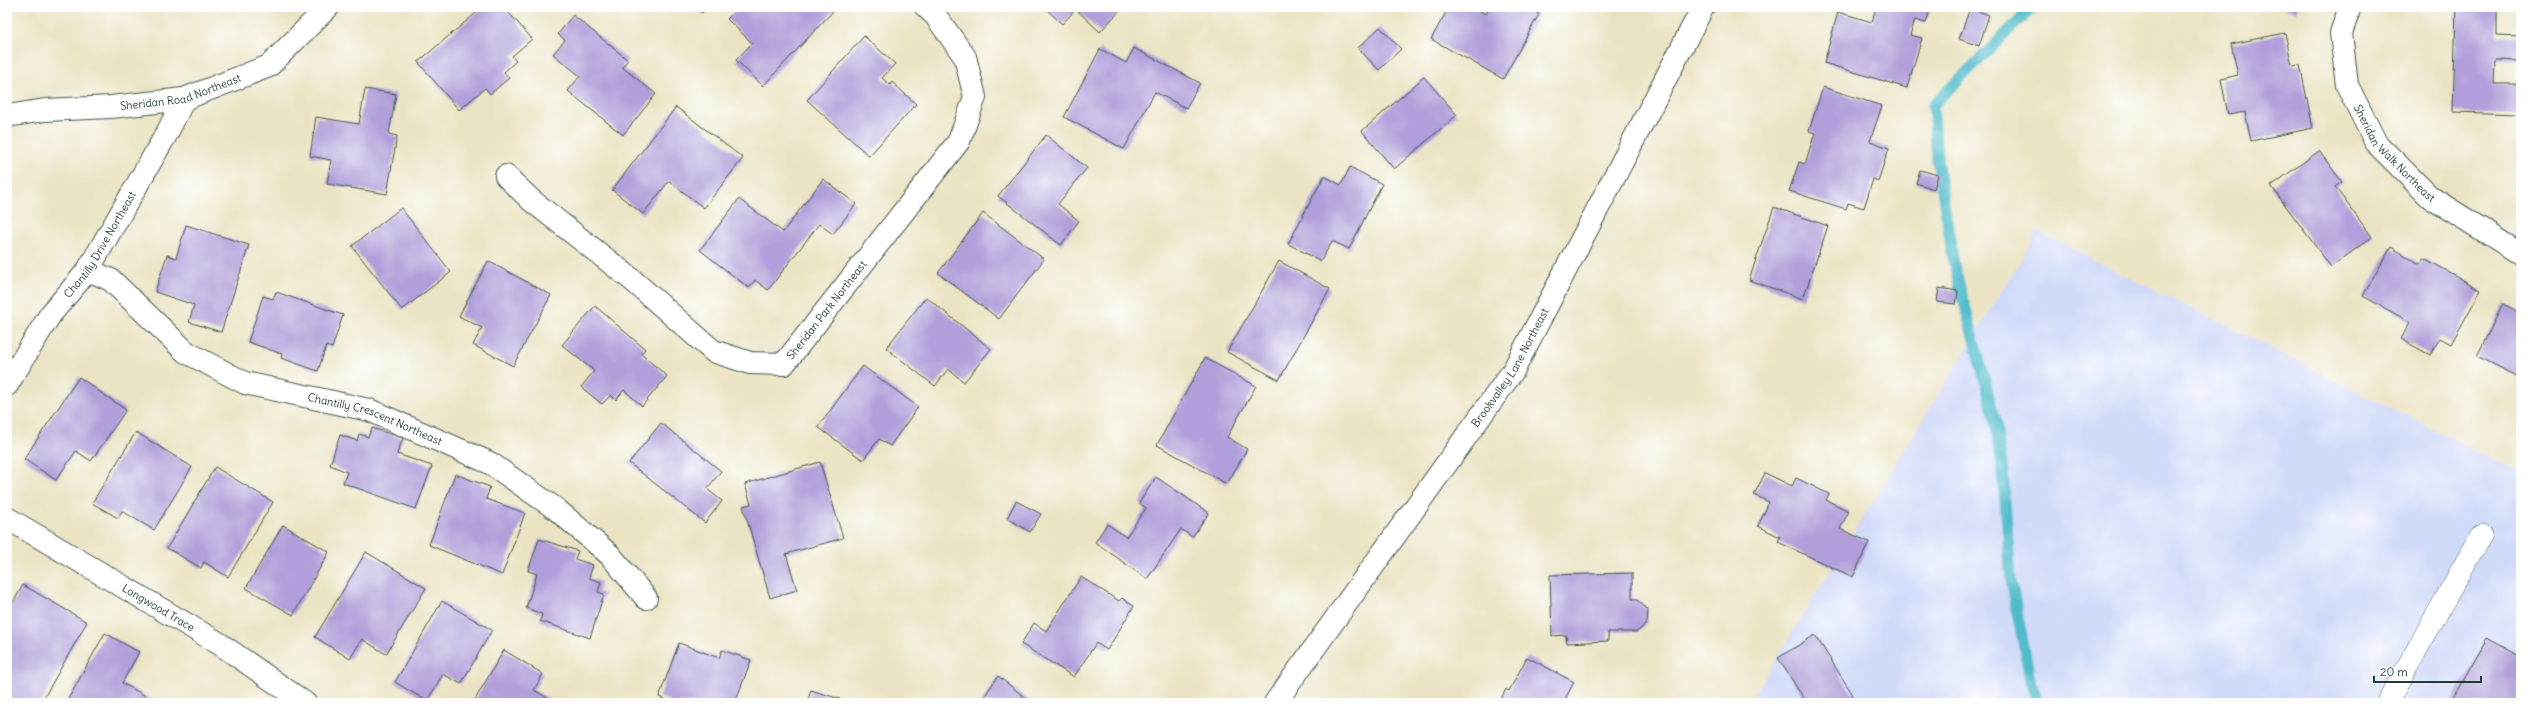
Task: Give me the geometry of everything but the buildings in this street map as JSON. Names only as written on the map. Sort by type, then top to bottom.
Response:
[{"type":"street","name":"Sheridan Road Northeast","points":[[7,116],[45,110],[110,107],[184,99],[269,66],[328,7]]},
{"type":"street","name":"Sheridan Park Northeast","points":[[506,176],[531,200],[630,278],[714,351],[750,363],[784,364],[959,141],[975,97],[965,57],[935,16],[926,7]]},
{"type":"street","name":"Brookvalley Lane Northeast","points":[[1275,703],[1513,370],[1703,7]]},
{"type":"street","name":"Sheridan Walk Northeast","points":[[2350,7],[2340,32],[2347,85],[2376,143],[2430,197],[2521,254]]},
{"type":"street","name":"Chantilly Drive Northeast","points":[[7,385],[50,315],[88,270],[167,133],[184,99]]},
{"type":"street","name":"Chantilly Crescent Northeast","points":[[88,270],[111,280],[186,352],[245,383],[369,410],[490,463],[556,509],[604,550],[646,598]]},
{"type":"street","name":"Longwood Trace","points":[[7,518],[220,644],[305,703]]},
{"type":"lane","points":[[2387,703],[2482,535]]},
{"type":"shaded area","points":[[2038,232],[2521,473],[2521,703],[1749,703]]},
{"type":"waterway","points":[[2033,7],[1933,105],[1937,159],[1954,265],[1995,419],[2003,473],[2011,580],[2031,684],[2038,703]]}]
